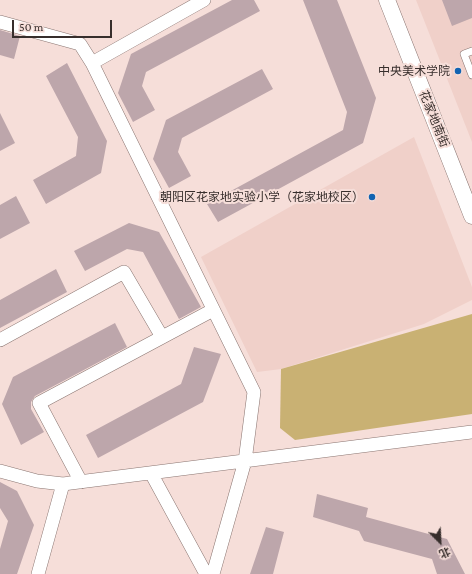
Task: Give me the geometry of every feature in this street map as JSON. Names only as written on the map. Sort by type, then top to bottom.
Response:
[{"type":"street","points":[[92,63],[204,0]]},
{"type":"street","name":"花家地南街","points":[[387,0],[470,207]]},
{"type":"street","points":[[0,22],[80,44],[92,63],[254,392],[245,461],[213,574]]},
{"type":"street","points":[[0,340],[124,272],[162,337]]},
{"type":"street","points":[[81,482],[39,403],[214,310]]},
{"type":"street","points":[[0,471],[37,482],[63,484],[472,432]]},
{"type":"street","points":[[151,473],[206,574]]},
{"type":"street","points":[[38,574],[63,484]]},
{"type":"lane","points":[[472,51],[464,54],[472,75]]},
{"type":"shaded area","name":"中央美术学院","points":[[416,0],[472,0],[472,142]]},
{"type":"shaded area","name":"朝阳区花家地实验小学（花家地校区）","points":[[414,137],[472,287],[472,300],[424,324],[281,369],[257,372],[201,257]]},
{"type":"shaded area","points":[[472,314],[472,414],[295,440],[280,428],[281,369]]},
{"type":"building","points":[[232,0],[254,0],[260,11],[146,72],[142,86],[155,110],[133,122],[118,93],[131,54]]},
{"type":"building","points":[[303,0],[337,0],[376,98],[363,143],[218,222],[207,204],[343,130],[347,112]]},
{"type":"building","points":[[442,0],[472,0],[472,18],[452,26]]},
{"type":"building","points":[[0,30],[20,36],[14,59],[0,55]]},
{"type":"building","points":[[67,63],[107,141],[101,173],[46,204],[33,180],[76,156],[78,137],[46,76]]},
{"type":"building","points":[[262,69],[273,89],[182,138],[178,152],[191,176],[169,188],[153,159],[166,120]]},
{"type":"building","points":[[0,113],[15,143],[0,151]]},
{"type":"building","points":[[16,196],[30,223],[0,239],[0,205]]},
{"type":"building","points":[[129,223],[159,232],[201,307],[179,319],[143,252],[127,249],[85,271],[74,251]]},
{"type":"building","points":[[56,269],[67,292],[0,328],[0,300]]},
{"type":"building","points":[[115,323],[127,347],[35,396],[31,402],[31,409],[44,432],[21,445],[2,404],[13,377]]},
{"type":"building","points":[[194,347],[221,354],[203,402],[98,458],[86,435],[181,384]]},
{"type":"building","points":[[0,482],[17,491],[34,525],[17,574],[0,574],[0,549],[8,521],[0,508]]},
{"type":"building","points":[[317,494],[368,508],[366,517],[447,539],[465,574],[437,574],[432,559],[364,541],[359,531],[313,517]]},
{"type":"building","points":[[266,527],[284,532],[273,574],[250,574]]},
{"type":"place","name":"中央美术学院","points":[[458,71]]},
{"type":"place","name":"朝阳区花家地实验小学（花家地校区）","points":[[372,197]]}]
